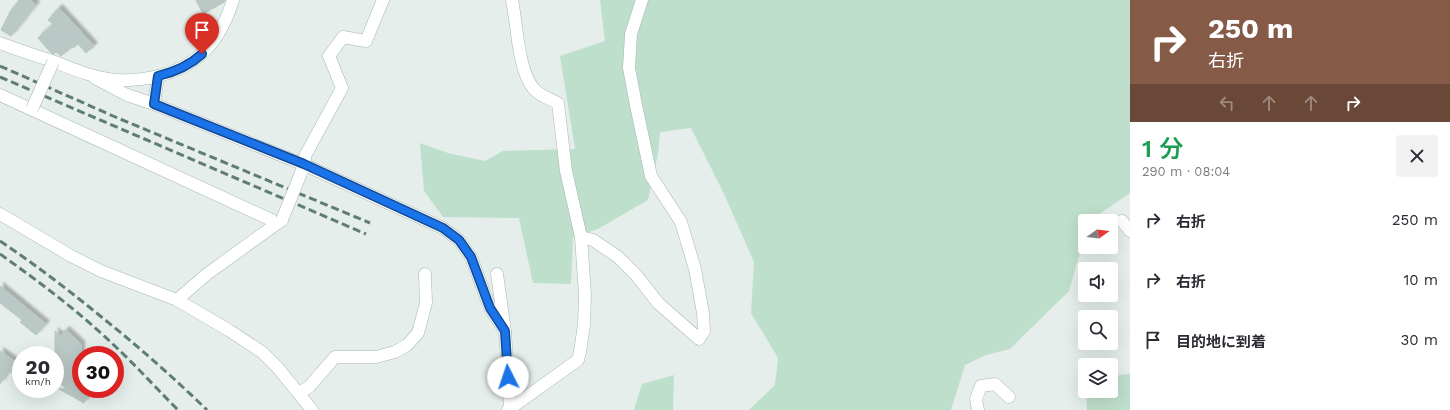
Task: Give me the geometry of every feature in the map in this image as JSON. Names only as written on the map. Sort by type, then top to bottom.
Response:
[{"type":"street","points":[[0,43],[87,74],[118,80],[141,80],[174,73],[193,62],[211,45],[223,26],[233,0]]},
{"type":"street","points":[[177,300],[207,274],[280,221],[303,169],[306,156],[342,88],[329,56],[343,37],[366,41],[383,0]]},
{"type":"street","points":[[509,409],[578,360],[584,325],[585,295],[581,237],[566,171],[558,102],[543,96],[534,89],[524,73],[519,50],[516,19],[512,0]]},
{"type":"street","points":[[581,237],[593,240],[618,257],[637,276],[658,303],[699,338],[704,331],[703,313],[695,270],[681,222],[651,176],[630,68],[632,34],[642,0]]},
{"type":"street","points":[[32,109],[53,62]]},
{"type":"street","points":[[87,74],[126,95],[154,104],[443,228],[459,240],[471,257],[490,308],[505,331]]},
{"type":"street","points":[[154,104],[158,76]]},
{"type":"street","points":[[0,95],[280,221]]},
{"type":"street","points":[[0,214],[70,256],[101,271],[177,300],[230,331],[262,352],[278,368],[312,410]]},
{"type":"street","points":[[1122,221],[1130,231]]},
{"type":"street","points":[[299,393],[309,387],[335,357],[376,357],[395,352],[407,345],[418,333],[424,311],[426,303],[425,274]]},
{"type":"street","points":[[497,274],[505,331],[509,409]]},
{"type":"street","points":[[978,410],[976,399],[981,386],[995,384],[1009,398]]},
{"type":"green space","points":[[600,0],[1130,0],[1130,193],[1099,214],[1078,214],[1078,254],[1080,254],[1069,291],[1010,349],[986,355],[965,365],[951,410],[749,410],[775,385],[778,358],[751,313],[754,262],[724,194],[691,128],[660,132],[658,154],[648,200],[598,229],[573,237],[571,284],[533,283],[519,218],[443,217],[424,191],[420,143],[448,153],[485,161],[503,151],[575,149],[560,56],[605,41]]},
{"type":"green space","points":[[1130,374],[1130,410],[1087,410],[1086,398],[1118,398],[1118,375]]},
{"type":"green space","points":[[674,375],[673,410],[634,410],[642,384]]},
{"type":"building","points":[[20,0],[31,0],[36,5],[11,36],[1,30],[11,10]]},
{"type":"building","points":[[196,0],[225,0],[203,14]]},
{"type":"building","points":[[59,8],[94,46],[86,53],[78,44],[61,56],[56,52],[54,54],[51,53],[38,38],[53,24],[48,20]]},
{"type":"building","points":[[0,286],[46,324],[36,335],[20,322],[22,320],[0,303]]},
{"type":"building","points":[[66,330],[81,344],[81,346],[72,346],[72,396],[64,392],[66,387],[64,386],[64,346],[55,346],[55,331],[60,336]]},
{"type":"building","points":[[0,351],[12,359],[12,371],[11,373],[9,371],[0,384]]},
{"type":"building","points":[[75,398],[87,398],[84,403]]},
{"type":"railway","points":[[0,66],[113,116],[370,223]]},
{"type":"railway","points":[[0,77],[366,234]]},
{"type":"railway","points":[[0,241],[79,299],[144,352],[207,410]]},
{"type":"railway","points":[[0,254],[90,323],[178,410]]},
{"type":"route","points":[[202,54],[193,62],[174,73],[158,76],[154,104],[304,164],[443,228],[459,240],[471,257],[490,308],[505,331],[508,377]]}]
